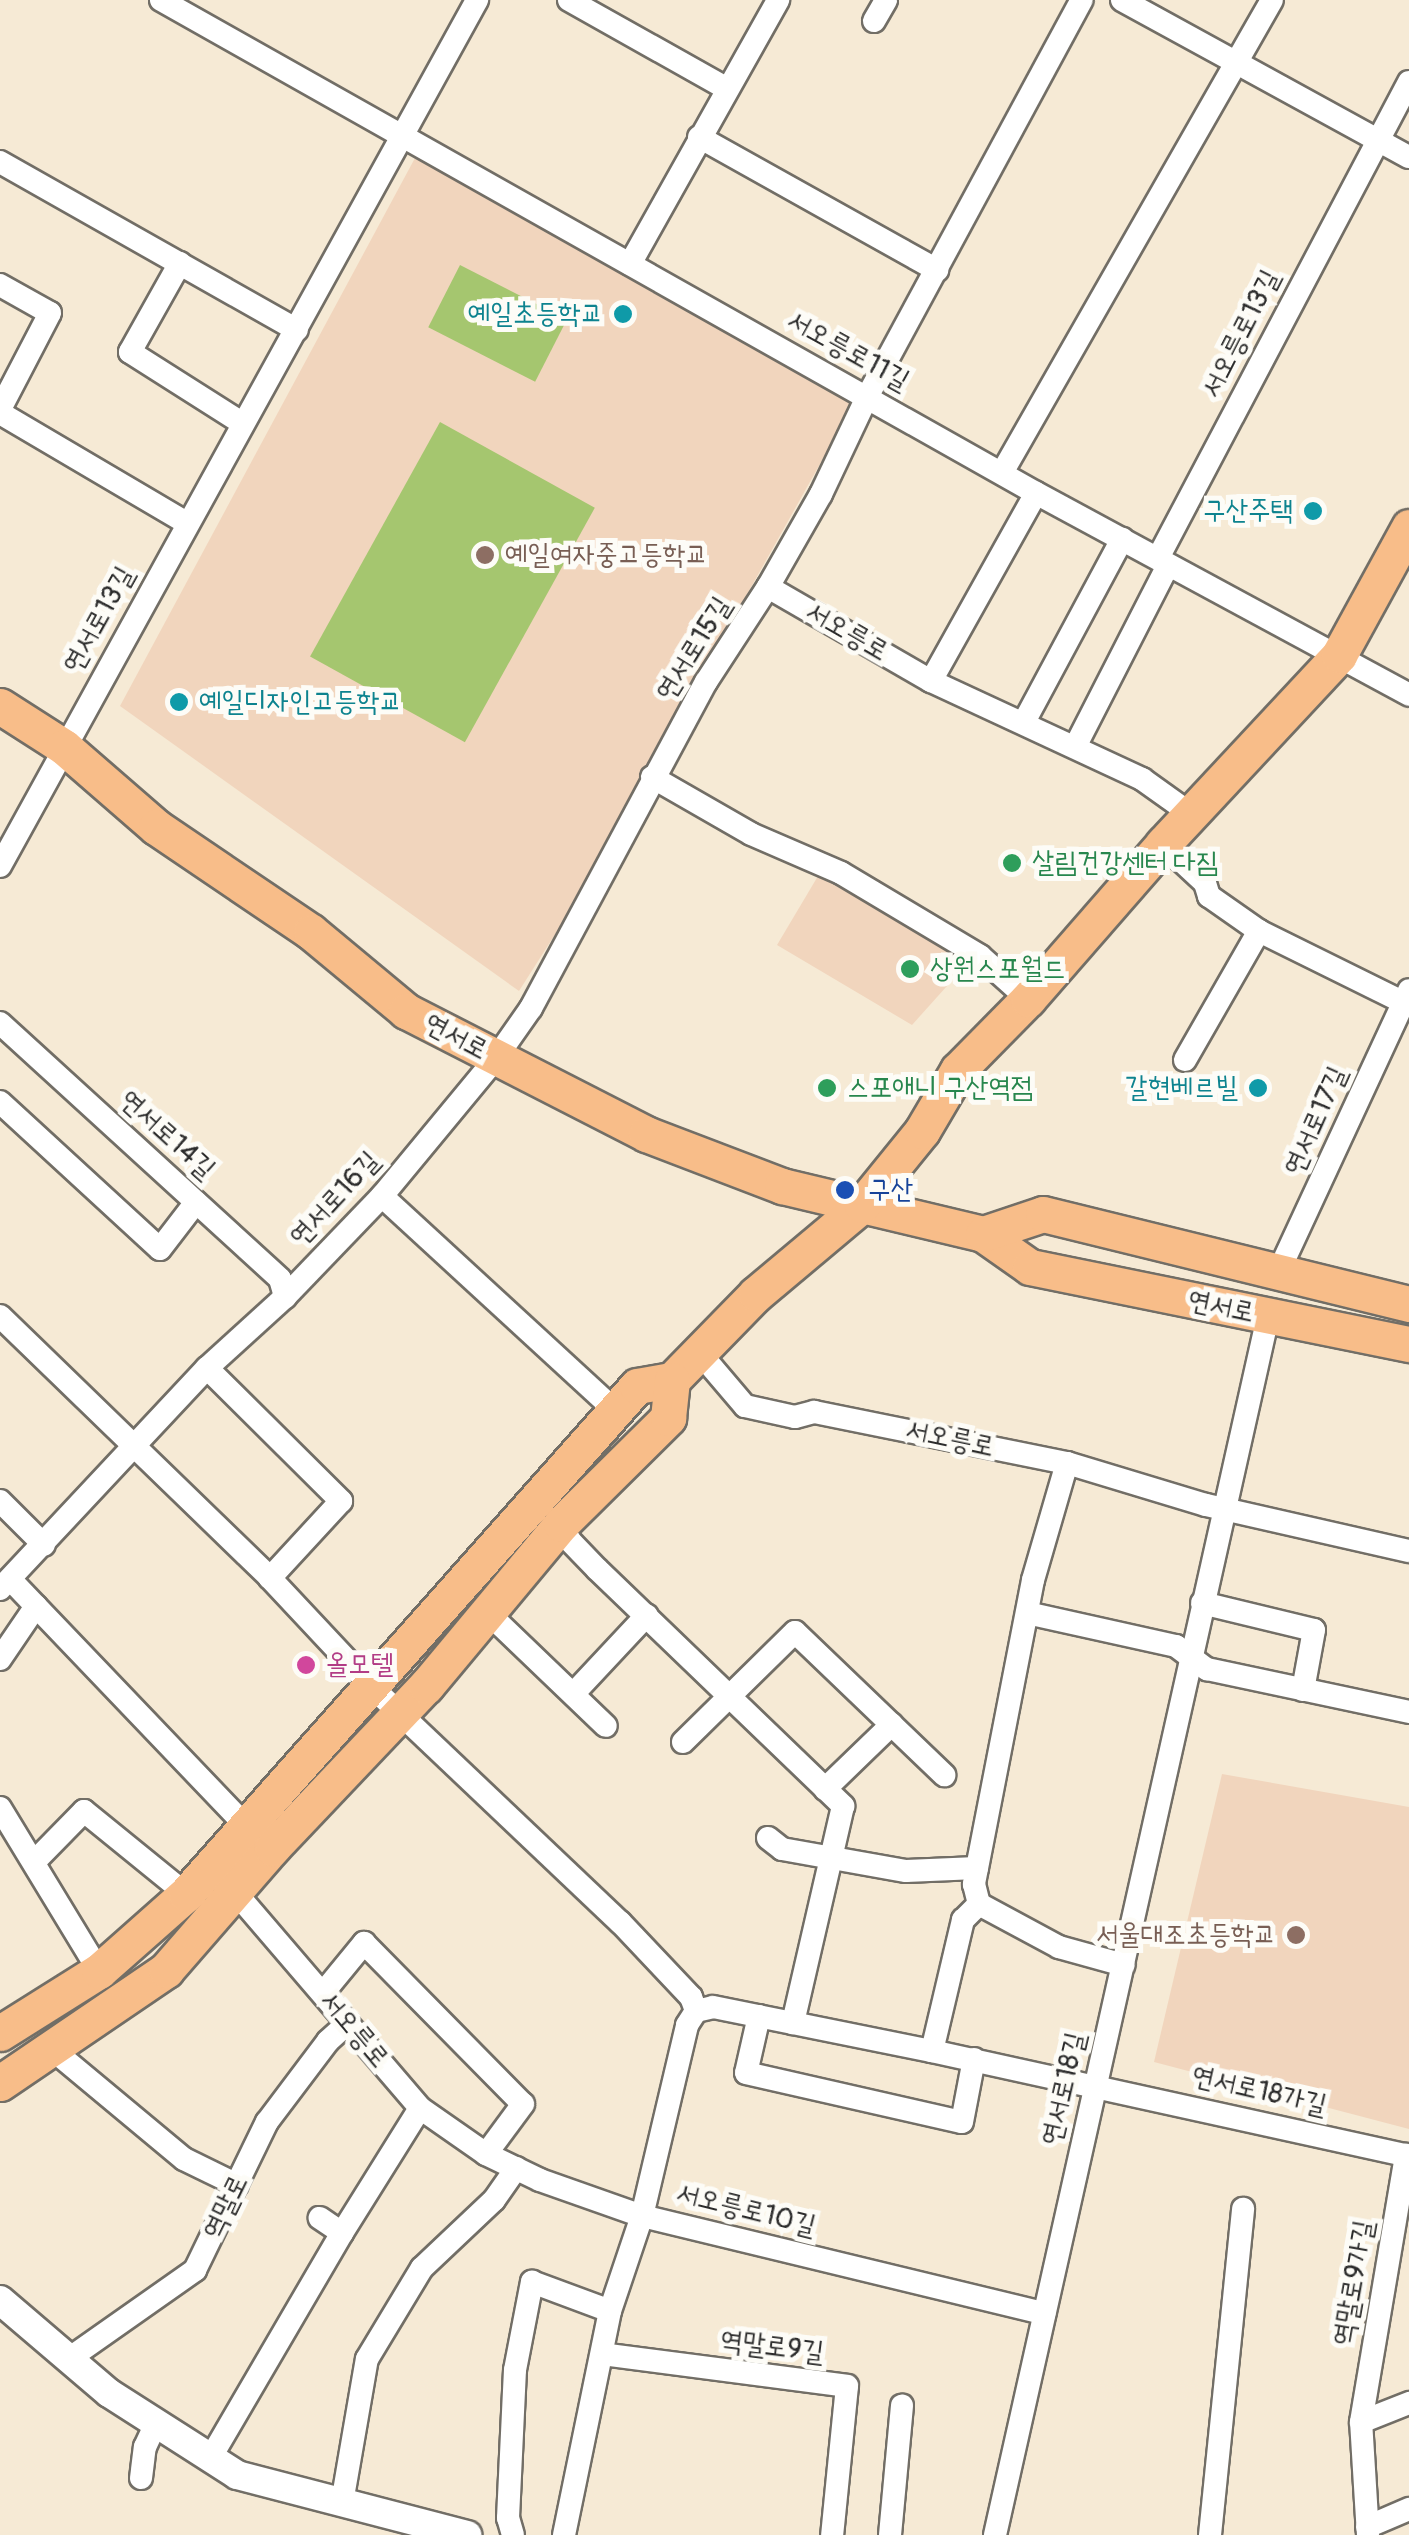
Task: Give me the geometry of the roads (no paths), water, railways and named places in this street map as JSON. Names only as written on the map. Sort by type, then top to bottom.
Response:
[{"type":"main road","points":[[0,2033],[99,1971],[186,1894],[637,1386],[672,1380],[756,1294],[862,1205],[922,1131],[958,1070],[1028,1000],[1163,844],[1339,654],[1409,528]]},
{"type":"main road","name":"연서로","points":[[0,706],[64,747],[156,828],[312,932],[406,1011],[646,1134],[782,1186],[983,1234],[1030,1266],[1409,1344]]},
{"type":"main road","name":"연서로","points":[[983,1234],[1043,1214],[1277,1275],[1409,1304]]},
{"type":"main road","points":[[0,2083],[166,1970],[400,1714],[561,1524],[668,1418],[672,1380]]},
{"type":"street","points":[[161,0],[402,137]]},
{"type":"street","name":"연서로13길","points":[[64,747],[478,0]]},
{"type":"street","points":[[568,0],[726,88]]},
{"type":"street","points":[[630,264],[778,0]]},
{"type":"street","points":[[874,21],[886,0]]},
{"type":"street","name":"연서로15길","points":[[496,1058],[531,1008],[706,682],[768,587],[1082,0]]},
{"type":"street","points":[[1122,0],[1409,157]]},
{"type":"street","points":[[1003,471],[1233,62],[1272,0]]},
{"type":"street","name":"서오릉로13길","points":[[1076,744],[1376,138],[1409,82]]},
{"type":"street","points":[[699,136],[938,270]]},
{"type":"street","name":"서오릉로11길","points":[[402,137],[1003,471],[1036,493],[1339,654],[1409,696]]},
{"type":"street","points":[[0,162],[297,330]]},
{"type":"street","points":[[180,263],[130,352],[242,423]]},
{"type":"street","points":[[0,284],[50,313],[0,411],[186,522]]},
{"type":"street","points":[[931,681],[1036,493]]},
{"type":"street","points":[[1024,722],[1122,540]]},
{"type":"street","name":"서오릉로","points":[[768,587],[931,681],[1076,744],[1142,779],[1191,814]]},
{"type":"street","points":[[0,866],[64,747]]},
{"type":"street","points":[[652,777],[750,834],[840,873],[980,956],[1028,1000]]},
{"type":"street","points":[[1163,844],[1206,883],[1209,896],[1259,931],[1406,1000]]},
{"type":"street","points":[[1185,1060],[1259,931]]},
{"type":"street","name":"연서로17길","points":[[1277,1275],[1406,1000]]},
{"type":"street","name":"연서로14길","points":[[2,1028],[280,1280],[285,1296]]},
{"type":"street","name":"연서로16길","points":[[5,1584],[132,1445],[382,1196],[496,1058]]},
{"type":"street","points":[[0,1102],[160,1249],[196,1202]]},
{"type":"street","points":[[382,1196],[615,1410]]},
{"type":"street","points":[[0,1316],[270,1578],[371,1686],[620,1922],[692,1997],[696,2011],[713,2007],[1095,2085]]},
{"type":"street","name":"연서로18길","points":[[994,2535],[1268,1317]]},
{"type":"street","name":"서오릉로","points":[[699,1352],[745,1406],[795,1417],[814,1412],[1068,1463],[1222,1509]]},
{"type":"street","points":[[207,1368],[341,1500],[270,1578]]},
{"type":"street","points":[[1068,1463],[1026,1612],[974,1884],[979,1904],[1059,1947],[1124,1966]]},
{"type":"street","points":[[0,1501],[44,1545]]},
{"type":"street","points":[[1222,1509],[1409,1550]]},
{"type":"street","points":[[561,1524],[570,1541],[843,1806],[793,2023]]},
{"type":"street","points":[[5,1584],[36,1606],[246,1826]]},
{"type":"street","points":[[1202,1603],[1314,1630],[1303,1690]]},
{"type":"street","points":[[0,1659],[36,1606]]},
{"type":"street","points":[[1026,1612],[1176,1646],[1207,1670],[1408,1707]]},
{"type":"street","points":[[488,1613],[575,1692],[606,1726]]},
{"type":"street","points":[[575,1692],[646,1616]]},
{"type":"street","points":[[683,1742],[796,1632],[944,1774]]},
{"type":"street","points":[[826,1789],[892,1724]]},
{"type":"street","points":[[2,1810],[99,1971]]},
{"type":"street","points":[[34,1860],[84,1810],[186,1894]]},
{"type":"street","points":[[768,1838],[782,1849],[906,1871],[978,1868]]},
{"type":"street","name":"서오릉로","points":[[235,1892],[420,2108],[486,2154],[642,2216]]},
{"type":"street","points":[[932,2051],[963,1920],[979,1904]]},
{"type":"street","points":[[323,1993],[364,1943],[523,2104],[486,2154]]},
{"type":"street","name":"서오릉로10길","points":[[696,2011],[688,2025],[642,2216],[1044,2313]]},
{"type":"street","points":[[759,2016],[746,2072],[962,2122],[974,2059]]},
{"type":"street","name":"역말로","points":[[70,2358],[195,2270],[268,2122],[328,2041],[348,2023]]},
{"type":"street","points":[[53,2050],[184,2159],[237,2185]]},
{"type":"street","name":"연서로18가길","points":[[1095,2085],[1407,2155]]},
{"type":"street","points":[[212,2457],[342,2233],[420,2108]]},
{"type":"street","name":"역말로9가길","points":[[1407,2155],[1361,2422],[1368,2531],[1409,2509]]},
{"type":"street","points":[[342,2503],[367,2360],[422,2268],[494,2200],[516,2168]]},
{"type":"street","points":[[1210,2535],[1243,2209]]},
{"type":"street","points":[[564,2535],[610,2311],[642,2216]]},
{"type":"street","points":[[320,2218],[342,2233]]},
{"type":"street","points":[[513,2535],[508,2518],[515,2370],[532,2282],[610,2311]]},
{"type":"street","points":[[0,2300],[108,2393],[237,2475],[467,2535]]},
{"type":"street","name":"역말로9길","points":[[602,2354],[847,2386],[832,2535]]},
{"type":"street","points":[[1361,2422],[1409,2403]]},
{"type":"street","points":[[890,2535],[902,2406]]},
{"type":"street","points":[[142,2478],[145,2446],[156,2422]]},
{"type":"place","name":"예일초등학교","points":[[623,314]]},
{"type":"place","name":"구산주택","points":[[1313,511]]},
{"type":"place","name":"예일여자중고등학교","points":[[485,555]]},
{"type":"place","name":"예일디자인고등학교","points":[[179,702]]},
{"type":"place","name":"살림건강센터 다짐","points":[[1012,863]]},
{"type":"place","name":"상원스포월드","points":[[910,969]]},
{"type":"place","name":"스포애니 구산역점","points":[[827,1088]]},
{"type":"place","name":"갈현베르빌","points":[[1258,1088]]},
{"type":"place","name":"구산","points":[[845,1190]]},
{"type":"place","name":"올모텔","points":[[306,1665]]},
{"type":"place","name":"서울대조초등학교","points":[[1296,1935]]}]
